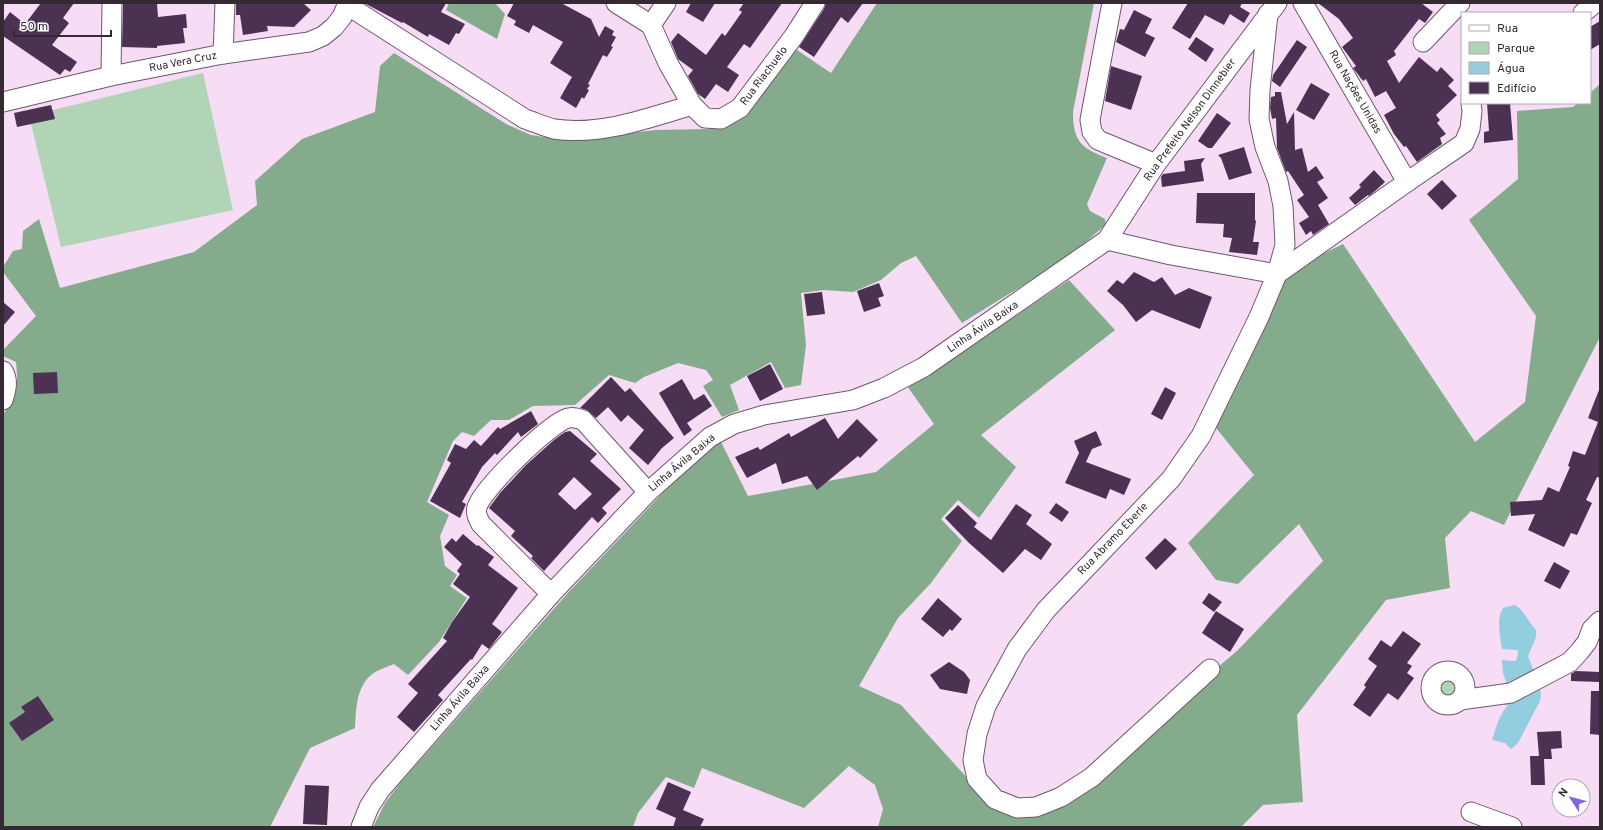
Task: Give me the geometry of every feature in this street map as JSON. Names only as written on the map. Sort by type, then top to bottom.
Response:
[{"type":"street","points":[[111,76],[112,3]]},
{"type":"street","points":[[223,54],[225,3]]},
{"type":"street","points":[[616,3],[651,25],[666,3]]},
{"type":"street","name":"Rua Riachuelo","points":[[651,25],[668,63],[692,105],[705,118],[721,119],[740,108],[794,36],[815,3]]},
{"type":"street","points":[[1112,3],[1090,120],[1092,132],[1098,140],[1156,164]]},
{"type":"street","name":"Rua Nações Unidas","points":[[1303,3],[1407,182]]},
{"type":"street","points":[[1423,42],[1460,3]]},
{"type":"street","points":[[1584,12],[1595,3]]},
{"type":"street","points":[[348,4],[525,119],[553,129],[581,130],[634,123],[692,105]]},
{"type":"street","name":"Rua Vera Cruz","points":[[3,102],[111,76],[223,54],[301,43],[316,39],[329,32],[334,27],[342,17],[348,4]]},
{"type":"street","name":"Rua Prefeito Nelson Dinnebier","points":[[1107,240],[1156,164],[1273,9]]},
{"type":"street","name":"Rua Abramo Eberle","points":[[1210,669],[1092,777],[1060,796],[1036,807],[1017,808],[995,799],[977,780],[973,760],[977,734],[986,706],[1017,649],[1046,610],[1171,479],[1184,461],[1201,436],[1259,317],[1277,274],[1285,245],[1283,206],[1278,181],[1265,147],[1259,119],[1260,90],[1273,9]]},
{"type":"street","points":[[1107,240],[1171,255],[1277,274],[1464,143],[1470,130],[1471,104]]},
{"type":"street","name":"Linha Ávila Baixa","points":[[361,827],[369,807],[380,790],[551,594],[648,492],[710,437],[734,424],[764,415],[853,400],[884,388],[924,367],[1107,240]]},
{"type":"street","points":[[3,371],[7,377],[3,400]]},
{"type":"street","points":[[551,594],[481,524],[476,516],[476,508],[488,489],[498,477],[531,445],[557,424],[574,417],[583,420],[648,492]]},
{"type":"street","points":[[1463,692],[1490,697],[1510,693],[1570,662],[1587,642],[1592,629],[1600,622],[1600,609]]},
{"type":"street","points":[[1471,812],[1512,827]]},
{"type":"green space","points":[[449,3],[495,3],[505,14],[497,39],[446,10]]},
{"type":"green space","points":[[877,3],[1094,3],[1073,112],[1073,122],[1080,142],[1091,151],[1107,158],[1087,204],[1090,211],[1105,219],[1106,224],[1091,238],[1056,264],[962,323],[916,256],[901,263],[881,280],[853,292],[824,290],[801,293],[806,345],[801,385],[785,388],[771,362],[730,385],[739,410],[722,417],[703,386],[713,380],[706,370],[678,363],[644,377],[635,383],[609,375],[575,405],[533,406],[509,420],[491,420],[474,436],[462,432],[453,441],[427,502],[449,515],[440,536],[445,566],[457,575],[450,586],[467,598],[439,642],[408,675],[394,664],[376,672],[366,680],[362,686],[358,700],[355,728],[310,748],[270,827],[3,827],[3,414],[15,396],[17,377],[16,362],[3,356],[3,350],[36,316],[3,272],[3,267],[13,251],[22,249],[23,231],[39,219],[60,288],[194,252],[257,205],[255,181],[302,139],[375,112],[380,66],[394,53],[506,124],[531,135],[551,138],[584,138],[656,130],[707,129],[732,116],[791,46],[831,73]]},
{"type":"green space","points":[[203,73],[233,210],[61,247],[29,116]]},
{"type":"green space","points":[[1600,84],[1600,337],[1504,525],[1471,511],[1445,538],[1450,588],[1386,600],[1297,715],[1303,802],[1263,805],[1241,827],[878,827],[883,809],[875,785],[849,766],[804,808],[702,768],[694,788],[666,777],[638,813],[633,827],[373,827],[385,803],[400,783],[566,595],[708,445],[719,438],[748,496],[876,472],[934,424],[907,386],[933,372],[1069,280],[1115,330],[981,435],[1016,467],[979,518],[958,500],[941,519],[962,541],[931,583],[898,618],[859,686],[901,705],[990,803],[1033,813],[1195,687],[1238,650],[1323,561],[1299,524],[1238,584],[1216,580],[1188,543],[1254,475],[1216,428],[1282,283],[1304,263],[1343,244],[1475,442],[1525,402],[1536,316],[1469,220],[1518,179],[1517,111],[1573,107],[1577,104],[1591,104],[1591,92]]},
{"type":"green space","points":[[1448,675],[1453,676],[1459,682],[1459,692],[1453,698],[1448,699],[1443,698],[1437,692],[1436,687],[1437,682],[1443,676]]},
{"type":"water","points":[[1514,605],[1523,612],[1536,630],[1536,637],[1528,656],[1533,669],[1529,675],[1507,685],[1503,673],[1502,660],[1515,661],[1517,659],[1518,652],[1517,650],[1502,649],[1499,623],[1503,608]]},
{"type":"water","points":[[1539,688],[1541,692],[1540,701],[1518,743],[1511,749],[1505,743],[1492,740],[1500,717],[1508,705],[1504,705],[1503,703]]},
{"type":"building","points":[[41,3],[74,3],[63,18],[69,23],[52,45],[77,62],[70,72],[65,69],[60,75],[3,36],[3,22],[10,12],[25,24]]},
{"type":"building","points":[[236,3],[303,3],[311,10],[294,27],[267,26],[268,31],[243,35],[240,15],[236,15]]},
{"type":"building","points":[[364,3],[446,3],[441,12],[465,24],[459,34],[456,33],[449,45],[429,34],[428,37],[403,22],[402,23]]},
{"type":"building","points":[[514,3],[561,3],[591,19],[599,37],[605,26],[614,31],[612,35],[616,37],[611,46],[613,47],[607,57],[603,55],[588,84],[590,85],[587,89],[589,90],[584,99],[582,97],[576,108],[560,98],[572,77],[550,63],[563,42],[533,25],[529,33],[514,25],[516,21],[507,16]]},
{"type":"building","points":[[691,3],[715,3],[703,22],[686,12]]},
{"type":"building","points":[[744,3],[782,3],[750,48],[744,44],[727,67],[739,75],[728,92],[716,84],[705,99],[698,94],[688,76],[693,70],[678,59],[671,42],[678,33],[706,55],[722,33],[725,36],[742,12],[739,10]]},
{"type":"building","points":[[826,3],[863,3],[848,23],[841,17],[814,57],[799,47],[824,9]]},
{"type":"building","points":[[1188,3],[1242,3],[1240,7],[1250,13],[1244,23],[1230,14],[1224,25],[1205,15],[1190,39],[1172,28]]},
{"type":"building","points":[[1318,3],[1421,3],[1433,12],[1425,23],[1419,19],[1394,51],[1396,55],[1387,61],[1399,83],[1419,57],[1437,72],[1441,67],[1454,80],[1448,86],[1457,95],[1436,115],[1440,120],[1437,123],[1446,134],[1440,138],[1442,144],[1417,162],[1406,146],[1404,147],[1394,134],[1384,115],[1396,108],[1386,91],[1375,97],[1366,79],[1363,81],[1353,68],[1356,66],[1342,47],[1353,38],[1339,19]]},
{"type":"building","points":[[123,4],[157,4],[158,17],[186,14],[187,28],[183,28],[185,43],[157,46],[157,48],[122,47]]},
{"type":"building","points":[[1134,10],[1152,19],[1145,33],[1155,38],[1145,57],[1116,42],[1120,29],[1124,30]]},
{"type":"building","points":[[1600,21],[1600,44],[1591,49],[1591,26]]},
{"type":"building","points":[[1196,37],[1214,49],[1206,62],[1188,49]]},
{"type":"building","points":[[1297,40],[1307,47],[1280,87],[1272,81],[1273,75]]},
{"type":"building","points":[[1111,66],[1142,76],[1131,110],[1105,101]]},
{"type":"building","points":[[1311,83],[1330,94],[1314,120],[1296,110]]},
{"type":"building","points":[[1275,92],[1281,92],[1287,124],[1294,112],[1295,150],[1302,148],[1308,172],[1316,166],[1324,178],[1317,182],[1328,198],[1318,205],[1329,224],[1313,235],[1311,231],[1306,235],[1299,223],[1309,217],[1297,200],[1304,195],[1288,171],[1286,172],[1277,148],[1276,118],[1272,119],[1270,108],[1271,97],[1275,96]]},
{"type":"building","points":[[1487,104],[1510,104],[1513,140],[1484,143],[1484,132],[1489,131]]},
{"type":"building","points":[[51,105],[55,119],[17,127],[14,113]]},
{"type":"building","points":[[1217,113],[1231,123],[1212,148],[1208,148],[1198,141]]},
{"type":"building","points":[[1244,147],[1252,173],[1229,180],[1221,158],[1218,155]]},
{"type":"building","points":[[1205,158],[1201,164],[1204,181],[1162,187],[1161,177],[1163,174],[1185,171],[1184,161]]},
{"type":"building","points":[[1374,170],[1385,182],[1369,196],[1368,195],[1355,205],[1349,198],[1361,187],[1359,185]]},
{"type":"building","points":[[1442,180],[1457,196],[1442,210],[1427,194]]},
{"type":"building","points":[[1197,193],[1255,193],[1256,221],[1253,242],[1259,242],[1257,255],[1229,252],[1232,238],[1223,237],[1224,224],[1196,223]]},
{"type":"building","points":[[1134,272],[1154,282],[1162,277],[1175,295],[1189,288],[1212,297],[1200,329],[1152,310],[1136,322],[1123,305],[1107,291],[1117,280],[1123,284]]},
{"type":"building","points":[[879,283],[884,296],[878,298],[881,306],[864,312],[857,291]]},
{"type":"building","points":[[822,292],[825,314],[807,316],[804,294]]},
{"type":"building","points":[[3,302],[15,312],[3,326]]},
{"type":"building","points":[[770,364],[783,389],[760,401],[747,376]]},
{"type":"building","points":[[57,372],[58,393],[34,394],[33,373]]},
{"type":"building","points":[[611,377],[625,392],[630,388],[674,438],[662,448],[648,465],[629,448],[644,430],[628,415],[621,422],[608,407],[596,418],[587,410],[580,408]]},
{"type":"building","points":[[682,379],[694,400],[704,394],[712,406],[687,423],[692,430],[684,436],[659,393]]},
{"type":"building","points":[[1165,387],[1176,393],[1162,420],[1151,414]]},
{"type":"building","points":[[1599,390],[1600,478],[1597,477],[1586,500],[1592,503],[1577,535],[1571,533],[1564,547],[1528,530],[1535,514],[1511,516],[1510,502],[1542,500],[1548,487],[1559,492],[1570,467],[1568,466],[1573,451],[1585,455],[1598,422],[1588,418]]},
{"type":"building","points":[[531,411],[538,424],[521,437],[518,432],[497,455],[495,453],[482,467],[462,502],[466,504],[460,518],[430,501],[451,463],[447,460],[455,444],[466,449],[474,440],[481,446],[498,427],[500,429]]},
{"type":"building","points":[[825,418],[838,439],[857,419],[878,440],[860,458],[858,456],[817,490],[807,476],[782,484],[776,463],[747,478],[735,457],[758,447],[760,450],[789,433],[791,437]]},
{"type":"building","points":[[570,431],[597,454],[590,461],[621,489],[602,508],[607,513],[598,523],[592,517],[544,571],[531,558],[533,556],[511,536],[515,531],[489,508],[500,493],[526,465],[565,432]],"holes":[[[574,477],[592,494],[575,510],[558,494]]]},
{"type":"building","points":[[1096,431],[1102,445],[1092,449],[1086,462],[1131,479],[1124,495],[1110,489],[1106,499],[1065,483],[1079,453],[1074,441]]},
{"type":"building","points":[[1056,503],[1069,512],[1062,522],[1049,513]]},
{"type":"building","points":[[1016,504],[1032,515],[1026,524],[1052,544],[1041,560],[1025,549],[1003,573],[969,543],[945,518],[958,505],[977,523],[974,527],[991,540]]},
{"type":"building","points":[[463,534],[477,546],[478,545],[494,557],[488,565],[518,588],[492,624],[502,632],[489,649],[482,644],[472,660],[471,659],[438,695],[443,700],[414,732],[397,717],[418,693],[408,684],[447,641],[443,638],[452,622],[470,597],[453,584],[460,574],[457,571],[462,564],[444,547],[452,538],[456,542]]},
{"type":"building","points":[[1165,538],[1177,549],[1156,570],[1145,558]]},
{"type":"building","points":[[1554,562],[1570,571],[1560,589],[1544,581]]},
{"type":"building","points":[[1209,593],[1222,602],[1214,612],[1202,603]]},
{"type":"building","points":[[938,598],[962,619],[952,631],[950,629],[943,637],[921,619]]},
{"type":"building","points":[[1216,611],[1244,629],[1230,652],[1202,633]]},
{"type":"building","points":[[1403,631],[1421,644],[1407,663],[1412,666],[1407,673],[1414,678],[1398,700],[1388,693],[1370,717],[1353,705],[1366,687],[1364,685],[1377,666],[1368,659],[1381,640],[1391,647]]},
{"type":"building","points":[[949,662],[964,672],[970,680],[967,694],[940,689],[930,675]]},
{"type":"building","points":[[1576,671],[1600,672],[1600,682],[1571,681],[1571,674]]},
{"type":"building","points":[[1591,691],[1600,691],[1600,735],[1590,734]]},
{"type":"building","points":[[38,696],[54,720],[22,741],[9,723],[25,712],[21,707]]},
{"type":"building","points":[[1561,731],[1562,748],[1551,749],[1552,759],[1544,759],[1545,785],[1531,785],[1530,756],[1539,756],[1537,732]]},
{"type":"building","points":[[668,782],[691,792],[683,810],[704,819],[700,827],[673,827],[676,818],[656,809]]},
{"type":"building","points":[[305,785],[329,786],[327,825],[303,824]]}]
